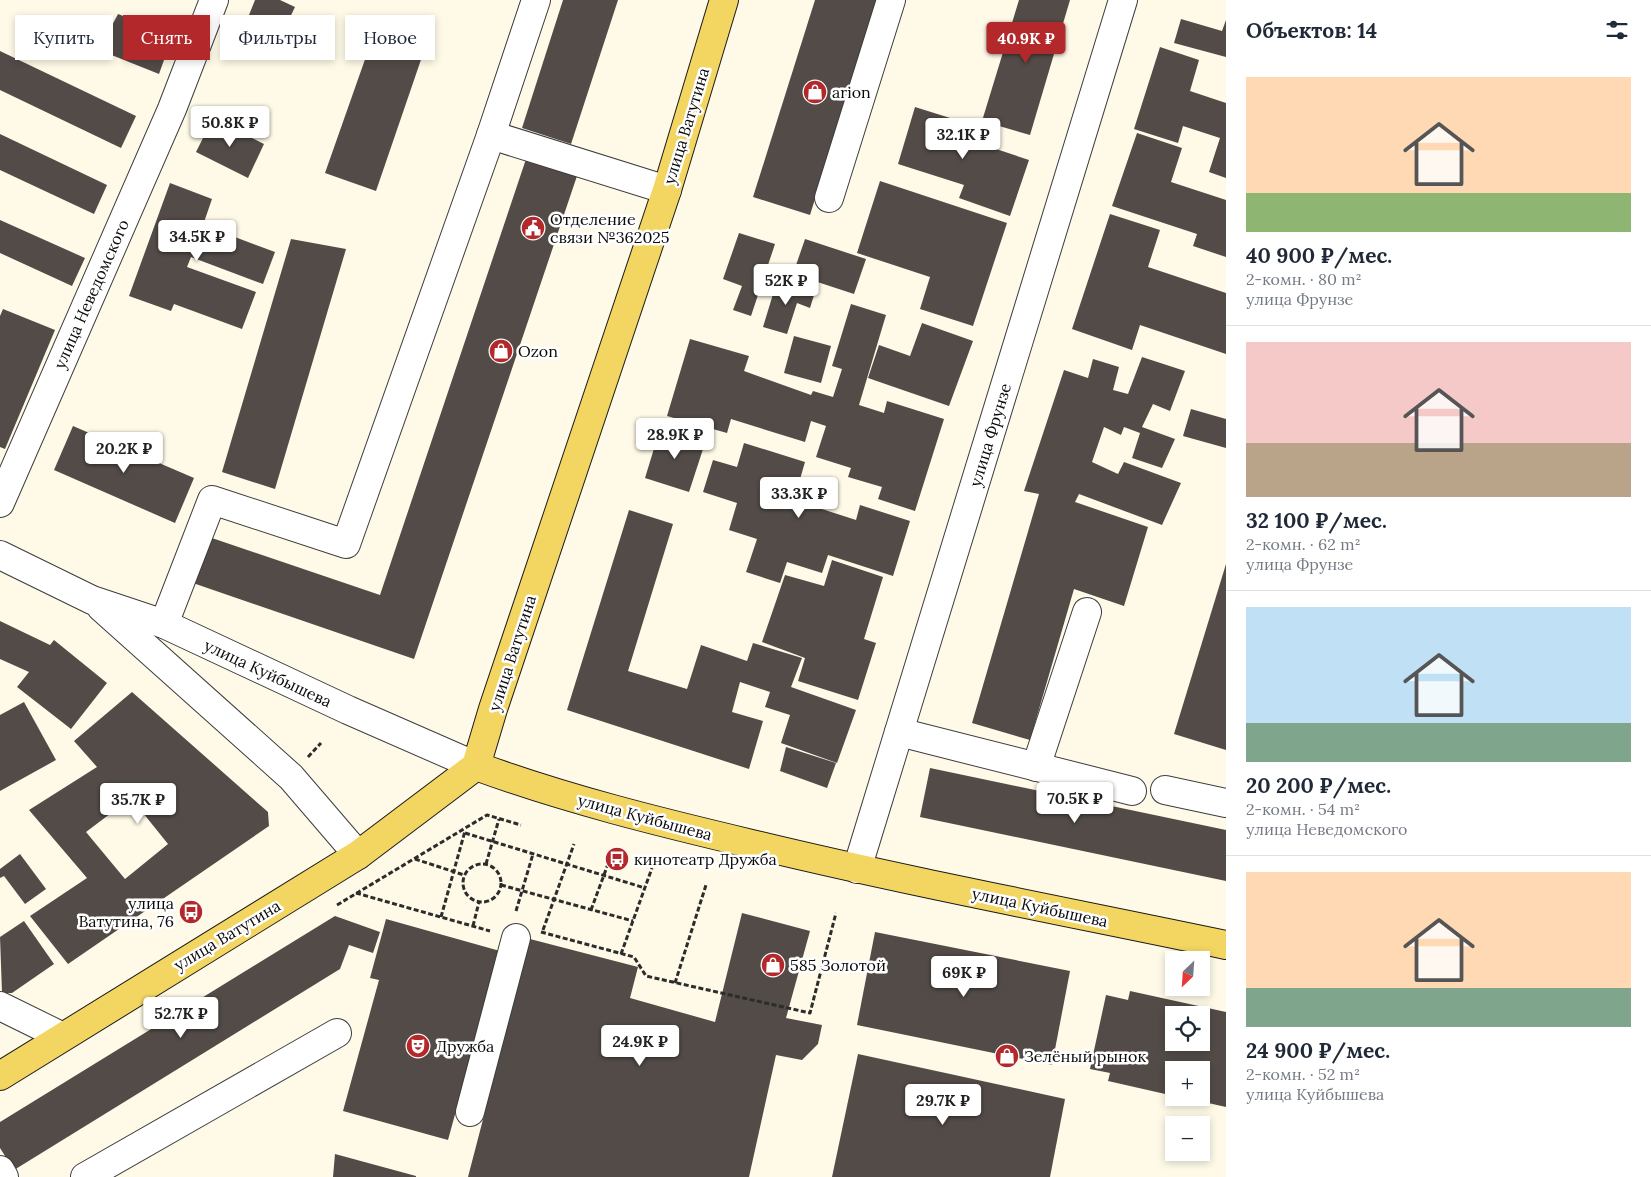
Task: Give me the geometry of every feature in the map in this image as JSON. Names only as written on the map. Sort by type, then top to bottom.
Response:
[{"type":"main road","name":"улица Ватутина","points":[[0,1076],[61,1036],[358,855],[476,766],[493,709],[667,190],[724,0]]},
{"type":"main road","name":"улица Куйбышева","points":[[476,766],[542,789],[688,829],[857,870],[1226,945]]},
{"type":"street","name":"улица Неведомского","points":[[0,503],[172,109],[214,0]]},
{"type":"street","points":[[164,624],[212,500],[346,544],[491,135],[536,0]]},
{"type":"street","points":[[829,198],[891,0]]},
{"type":"street","name":"улица Фрунзе","points":[[857,870],[1123,0]]},
{"type":"street","points":[[491,135],[667,190]]},
{"type":"street","name":"улица Куйбышева","points":[[0,555],[92,600],[164,624],[348,710],[476,766]]},
{"type":"street","name":"улица Куйбышева","points":[[92,600],[291,777],[358,855]]},
{"type":"street","points":[[1036,767],[1087,612]]},
{"type":"street","points":[[899,732],[1132,791]]},
{"type":"street","points":[[1165,790],[1226,803]]},
{"type":"street","points":[[470,1112],[512,937]]},
{"type":"street","points":[[0,1006],[61,1036]]},
{"type":"street","points":[[85,1177],[337,1033]]},
{"type":"street","points":[[0,1170],[4,1177]]},
{"type":"path","points":[[308,757],[320,742]]},
{"type":"path","points":[[336,905],[487,815],[521,825]]},
{"type":"path","points":[[486,864],[500,819]]},
{"type":"path","points":[[441,917],[466,827]]},
{"type":"path","points":[[465,833],[645,888]]},
{"type":"path","points":[[542,932],[574,844]]},
{"type":"path","points":[[512,937],[532,854]]},
{"type":"path","points":[[591,910],[612,856]]},
{"type":"path","points":[[415,858],[464,875]]},
{"type":"path","points":[[486,864],[497,872],[502,885],[499,893],[492,900],[478,902],[470,898],[464,890],[464,875],[472,865],[486,864]]},
{"type":"path","points":[[621,954],[652,868]]},
{"type":"path","points":[[502,885],[633,921]]},
{"type":"path","points":[[675,983],[706,885]]},
{"type":"path","points":[[356,893],[512,937],[533,930],[542,932],[634,957],[646,976],[810,1012],[836,913]]},
{"type":"path","points":[[473,926],[478,902]]},
{"type":"building","points":[[255,0],[280,0],[295,7],[291,15],[249,15]]},
{"type":"building","points":[[563,0],[618,0],[571,144],[522,128]]},
{"type":"building","points":[[815,0],[877,0],[810,215],[753,197]]},
{"type":"building","points":[[1019,0],[1070,0],[1030,135],[982,121]]},
{"type":"building","points":[[118,14],[123,16],[123,60],[113,56],[113,23]]},
{"type":"building","points":[[1181,19],[1222,31],[1226,20],[1226,57],[1174,43]]},
{"type":"building","points":[[1160,47],[1199,60],[1190,91],[1226,103],[1226,178],[1209,172],[1220,138],[1183,126],[1178,143],[1134,129]]},
{"type":"building","points":[[0,51],[15,58],[15,60],[19,60],[136,116],[121,148],[0,90]]},
{"type":"building","points":[[124,60],[164,60],[159,74]]},
{"type":"building","points":[[365,60],[421,60],[376,191],[325,173]]},
{"type":"building","points":[[915,107],[982,128],[978,143],[1029,160],[1010,216],[959,198],[964,185],[898,164]]},
{"type":"building","points":[[213,118],[264,144],[248,178],[196,152]]},
{"type":"building","points":[[1137,133],[1182,148],[1171,182],[1226,200],[1226,257],[1193,246],[1197,234],[1112,206]]},
{"type":"building","points":[[0,134],[107,185],[94,214],[0,170]]},
{"type":"building","points":[[526,159],[577,176],[414,659],[190,582],[206,536],[380,595]]},
{"type":"building","points":[[880,181],[1007,223],[973,326],[920,309],[930,277],[857,253]]},
{"type":"building","points":[[170,183],[212,199],[203,225],[275,252],[263,284],[191,257],[187,267],[256,292],[242,329],[174,304],[171,311],[129,296]]},
{"type":"building","points":[[1110,214],[1160,230],[1148,267],[1226,293],[1226,354],[1140,325],[1132,350],[1072,329]]},
{"type":"building","points":[[0,220],[85,258],[72,286],[0,253]]},
{"type":"building","points":[[739,233],[775,244],[751,316],[733,310],[742,286],[723,279]]},
{"type":"building","points":[[291,239],[346,249],[275,489],[222,472]]},
{"type":"building","points":[[805,239],[866,259],[854,294],[793,274]]},
{"type":"building","points":[[777,281],[815,292],[810,308],[797,303],[787,334],[763,327]]},
{"type":"building","points":[[851,304],[886,315],[859,405],[884,413],[887,401],[944,419],[915,511],[878,499],[882,487],[848,477],[851,468],[816,457],[826,426],[811,421],[805,442],[731,419],[727,433],[667,416],[690,339],[749,356],[744,371],[811,395],[813,391],[833,397],[842,369],[832,366]]},
{"type":"building","points":[[3,309],[55,330],[5,449],[0,447],[0,316]]},
{"type":"building","points":[[922,323],[973,341],[949,406],[868,378],[879,345],[910,356]]},
{"type":"building","points":[[794,336],[831,346],[821,383],[784,373]]},
{"type":"building","points":[[1142,357],[1185,371],[1170,411],[1153,404],[1142,427],[1175,439],[1162,468],[1132,458],[1140,433],[1124,427],[1121,435],[1104,427],[1092,462],[1118,474],[1124,462],[1181,483],[1162,525],[1079,494],[1075,502],[1148,527],[1124,606],[1074,589],[1030,740],[972,723],[1039,494],[1024,491],[1064,370],[1088,378],[1093,359],[1119,367],[1113,390],[1128,394]]},
{"type":"building","points":[[1191,409],[1226,419],[1226,448],[1183,436]]},
{"type":"building","points":[[73,426],[194,478],[175,523],[54,470]]},
{"type":"building","points":[[660,429],[705,443],[689,492],[645,478]]},
{"type":"building","points":[[744,443],[805,462],[794,500],[856,520],[860,505],[910,521],[893,576],[828,555],[822,573],[787,562],[780,583],[746,572],[757,539],[729,530],[737,503],[703,492],[713,460],[737,467]]},
{"type":"building","points":[[629,510],[673,524],[628,671],[687,689],[701,645],[747,661],[753,643],[802,658],[791,687],[856,710],[837,763],[781,743],[790,715],[765,707],[770,692],[740,682],[732,712],[763,721],[749,769],[567,710]]},
{"type":"building","points":[[832,560],[883,577],[864,639],[876,643],[858,700],[798,681],[805,658],[762,642],[785,575],[824,586]]},
{"type":"building","points":[[1226,564],[1226,750],[1174,734]]},
{"type":"building","points":[[0,621],[50,645],[54,640],[107,683],[71,729],[17,687],[29,672],[0,659]]},
{"type":"building","points":[[132,692],[268,812],[269,826],[68,964],[30,916],[87,878],[29,810],[97,767],[74,741]],"holes":[[[131,798],[168,844],[125,879],[86,832]]]},
{"type":"building","points":[[24,702],[56,760],[0,791],[0,715]]},
{"type":"building","points":[[786,747],[836,763],[827,788],[780,771]]},
{"type":"building","points":[[930,768],[1226,830],[1226,881],[920,817]]},
{"type":"building","points":[[20,854],[46,889],[25,904],[4,876],[0,878],[0,869]]},
{"type":"building","points":[[742,913],[810,931],[786,1018],[822,1025],[818,1044],[802,1060],[776,1055],[749,1177],[468,1177],[530,939],[638,967],[630,998],[715,1022]]},
{"type":"building","points":[[335,916],[380,932],[373,953],[349,945],[340,969],[14,1170],[0,1148],[0,1122]]},
{"type":"building","name":"Дружба","points":[[386,919],[500,951],[448,1140],[343,1111],[379,980],[370,978]]},
{"type":"building","points":[[24,921],[54,964],[12,993],[2,993],[0,937]]},
{"type":"building","points":[[875,932],[1070,971],[1052,1065],[857,1025]]},
{"type":"building","points":[[1130,991],[1199,1006],[1165,1006],[1165,1051],[1210,1051],[1210,1008],[1226,1012],[1226,1107],[1210,1103],[1210,1061],[1165,1061],[1165,1094],[1108,1081],[1110,1073],[1090,1069],[1106,995],[1128,1000]]},
{"type":"building","points":[[858,1054],[1065,1099],[1050,1177],[832,1177]]},
{"type":"building","points":[[335,1154],[416,1176],[416,1177],[333,1177]]},
{"type":"place","name":"arion","points":[[815,92]]},
{"type":"place","name":"Отделение связи №362025","points":[[533,228]]},
{"type":"place","name":"Ozon","points":[[501,351]]},
{"type":"place","name":"кинотеатр Дружба","points":[[617,859]]},
{"type":"place","name":"улица Ватутина, 76","points":[[191,912]]},
{"type":"place","name":"585 Золотой","points":[[773,965]]},
{"type":"place","name":"Дружба","points":[[418,1046]]},
{"type":"place","name":"Зелёный рынок","points":[[1007,1056]]}]
